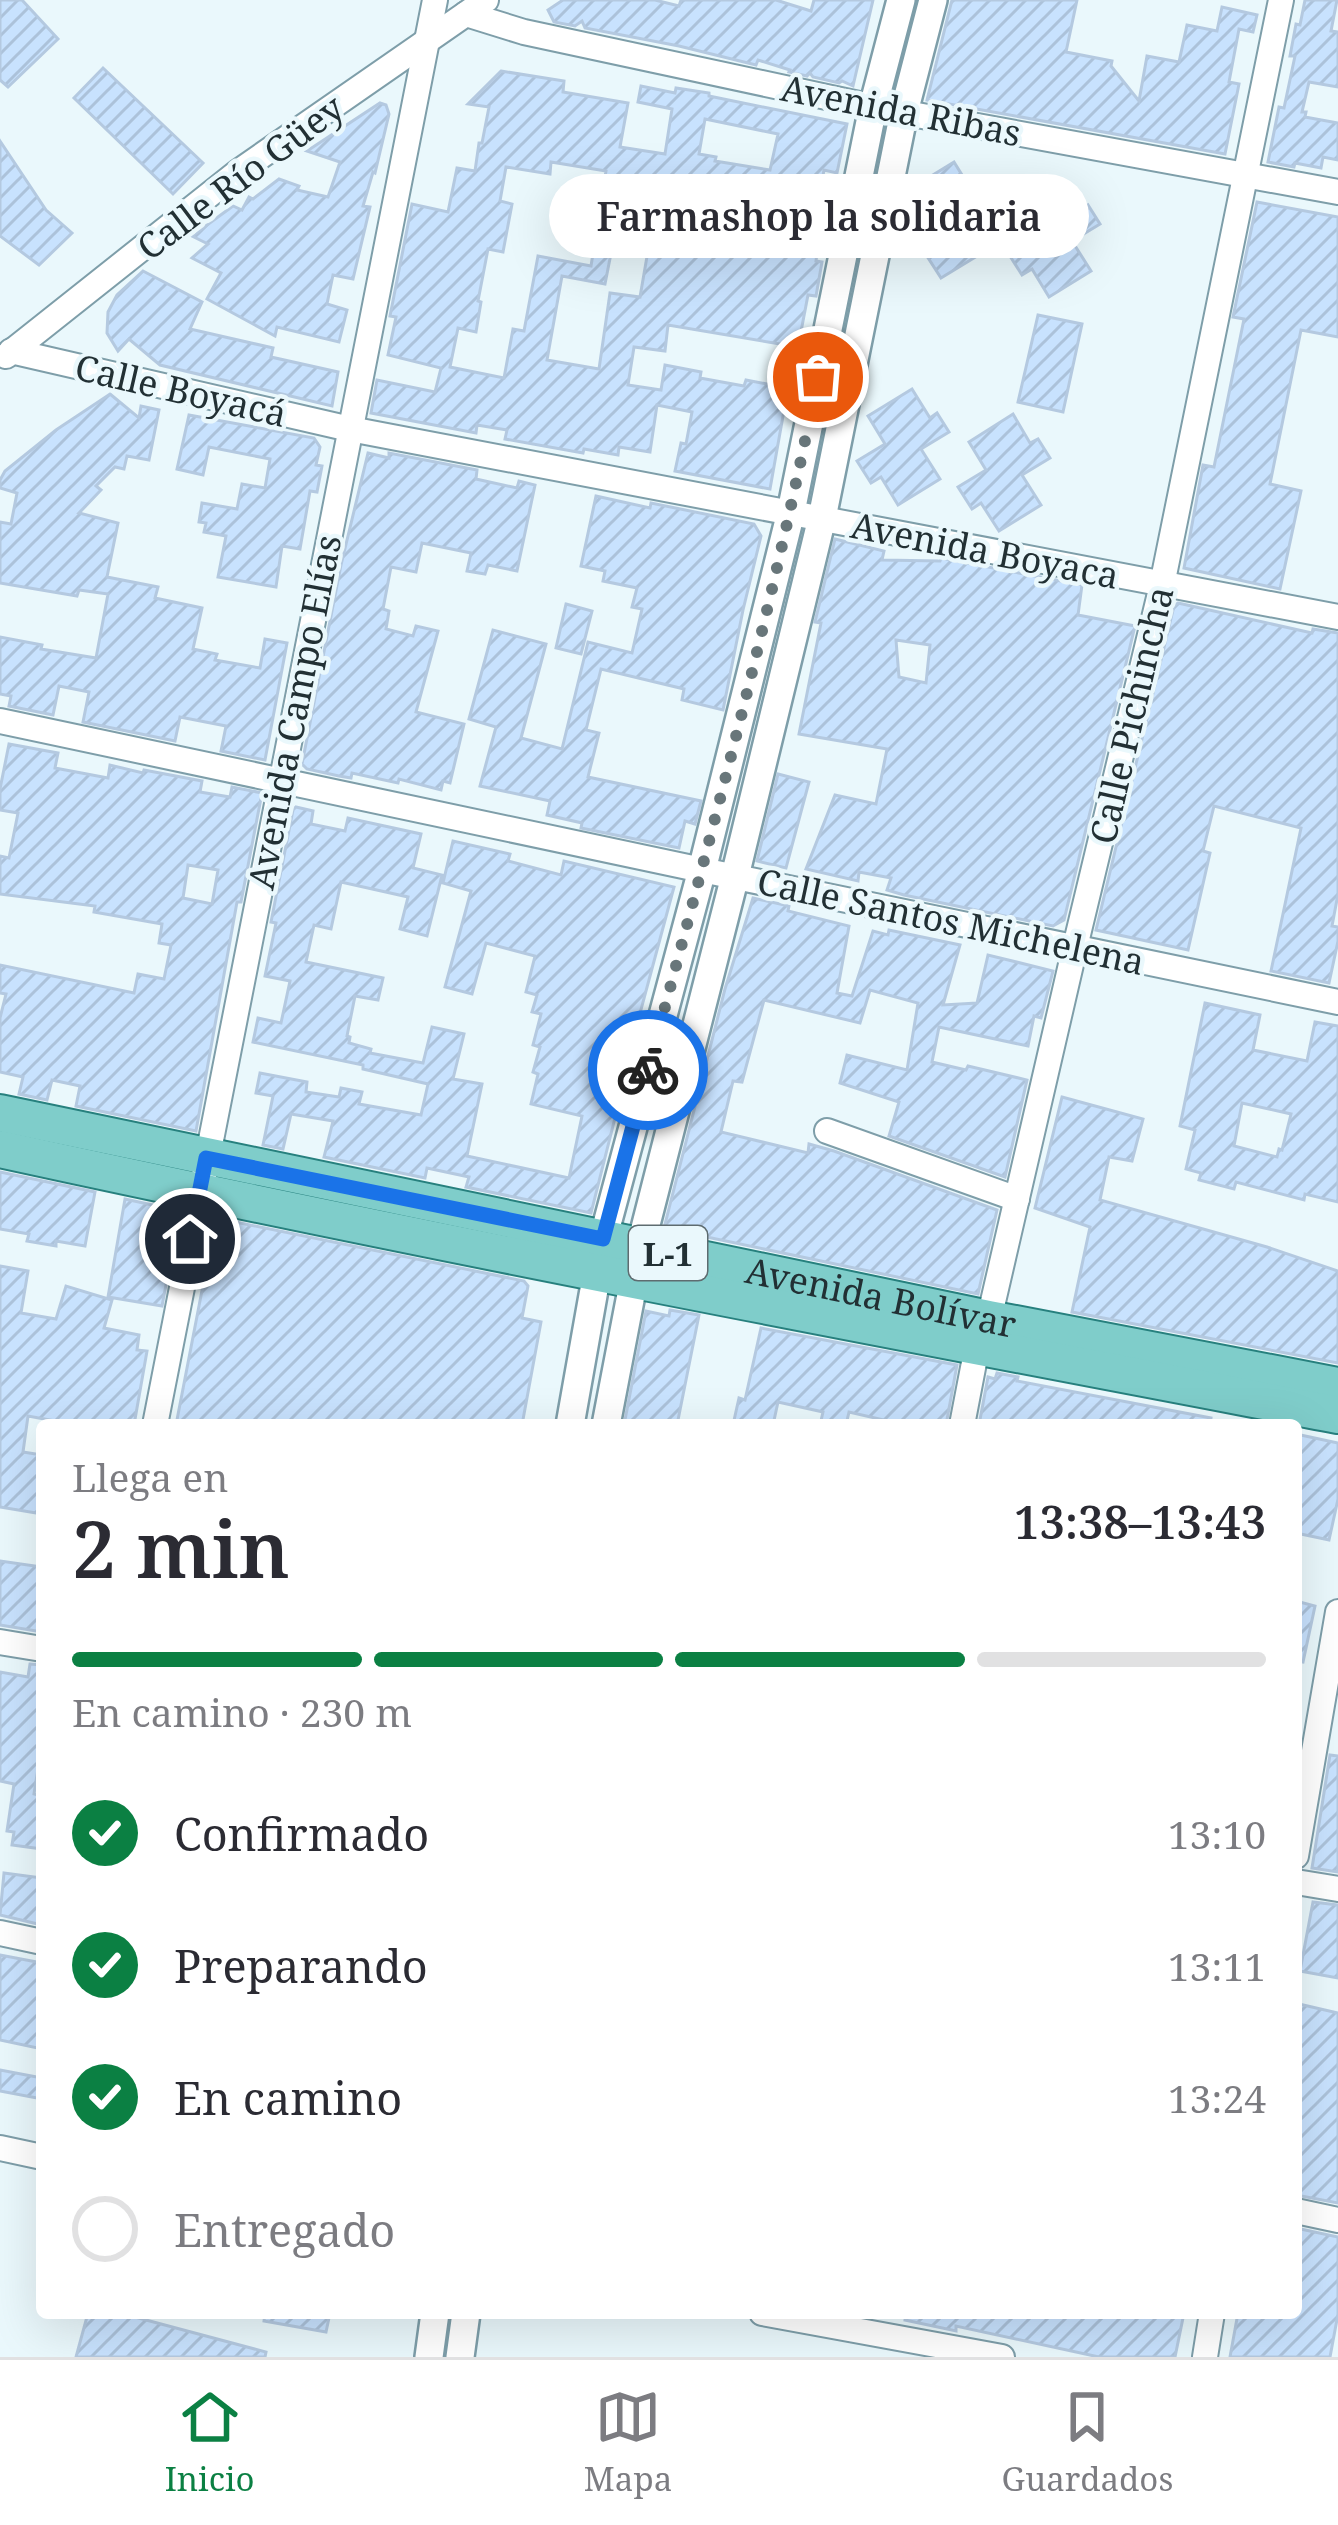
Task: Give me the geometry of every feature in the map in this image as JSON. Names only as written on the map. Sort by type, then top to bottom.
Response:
[{"type":"main road","name":"Avenida Bolívar","points":[[0,1113],[202,1175]]},
{"type":"main road","name":"Avenida Bolívar","points":[[0,1149],[202,1175],[983,1333],[1338,1415]]},
{"type":"main road","name":"Avenida Bolívar","points":[[983,1333],[1338,1386]]},
{"type":"street","name":"Avenida Campo Elías","points":[[156,1419],[435,0]]},
{"type":"street","points":[[571,1419],[600,1255],[791,512],[873,107],[902,0]]},
{"type":"street","points":[[607,1419],[638,1264],[822,518],[904,112],[933,0]]},
{"type":"street","name":"Calle Pichincha","points":[[963,1419],[1162,585],[1281,0]]},
{"type":"street","name":"Calle Río Güey","points":[[6,357],[238,172],[476,7]]},
{"type":"street","name":"Avenida Ribas","points":[[476,7],[524,32],[873,107],[1338,193]]},
{"type":"street","name":"Calle Boyacá","points":[[6,357],[350,429]]},
{"type":"street","name":"Avenida Boyaca","points":[[350,429],[1338,617]]},
{"type":"street","name":"Calle Santos Michelena","points":[[0,721],[1338,1002]]},
{"type":"street","points":[[827,1131],[1017,1198]]},
{"type":"street","points":[[1302,1821],[1338,1612]]},
{"type":"street","points":[[0,1642],[36,1648]]},
{"type":"street","points":[[1302,1883],[1338,1889]]},
{"type":"street","points":[[0,1933],[36,1941]]},
{"type":"street","points":[[0,2148],[36,2156]]},
{"type":"street","points":[[1302,2212],[1338,2219]]},
{"type":"street","points":[[429,2357],[435,2319]]},
{"type":"street","points":[[460,2357],[465,2319]]},
{"type":"street","points":[[818,2319],[1002,2357]]},
{"type":"street","points":[[1204,2357],[1211,2319]]},
{"type":"building","points":[[0,0],[22,0],[58,39],[8,87],[0,80]]},
{"type":"building","points":[[563,0],[655,0],[679,6],[681,0],[776,0],[811,11],[814,0],[873,0],[853,86],[758,60],[756,65],[585,28],[582,21],[575,26],[554,22],[548,10]]},
{"type":"building","points":[[952,0],[1077,0],[1066,52],[1112,61],[1111,66],[1139,101],[1147,56],[1179,62],[1187,25],[1217,31],[1222,7],[1257,15],[1253,32],[1239,29],[1229,82],[1239,84],[1225,154],[927,100]]},
{"type":"building","points":[[1305,0],[1337,0],[1331,31],[1338,32],[1338,87],[1309,82],[1302,112],[1305,117],[1338,123],[1338,160],[1323,157],[1321,168],[1268,162]]},
{"type":"building","points":[[103,68],[203,163],[173,194],[74,98]]},
{"type":"building","points":[[501,71],[564,81],[563,92],[628,103],[620,147],[665,154],[672,109],[638,102],[641,86],[709,93],[847,124],[837,173],[824,170],[816,214],[729,198],[724,227],[818,245],[816,261],[822,262],[816,296],[808,295],[798,347],[668,325],[665,351],[634,347],[628,385],[661,390],[665,365],[701,372],[700,378],[788,388],[770,489],[675,471],[692,412],[657,405],[650,452],[619,447],[618,455],[505,439],[507,430],[477,425],[476,433],[371,413],[377,380],[435,392],[441,368],[388,355],[396,317],[390,316],[412,204],[448,212],[457,168],[475,171],[489,107],[468,104]],"holes":[[[705,119],[778,134],[770,170],[699,154]],[[551,162],[606,171],[601,200],[618,203],[622,181],[659,187],[640,297],[610,293],[599,369],[547,360],[562,276],[605,284],[614,238],[596,235],[591,266],[538,256],[524,331],[513,329],[504,378],[450,367],[458,328],[476,332],[488,249],[503,252],[512,204],[500,201],[506,167],[550,174]]]},
{"type":"building","points":[[380,103],[389,114],[363,206],[370,207],[353,279],[333,275],[327,304],[347,310],[339,342],[277,327],[275,336],[207,299],[221,273],[192,258],[208,244],[192,236],[233,206],[242,210],[249,197],[253,199],[279,179],[299,186],[297,190],[328,197],[340,162],[307,151]]},
{"type":"building","points":[[0,141],[46,210],[72,233],[39,265],[0,236]]},
{"type":"building","points":[[954,162],[972,191],[979,186],[991,205],[964,223],[982,253],[941,278],[923,250],[913,256],[900,235],[928,217],[910,189]]},
{"type":"building","points":[[1063,181],[1081,210],[1088,205],[1100,224],[1072,241],[1091,271],[1049,297],[1032,269],[1022,275],[1008,253],[1036,236],[1019,208]]},
{"type":"building","points":[[1257,202],[1338,217],[1338,337],[1301,330],[1270,484],[1301,491],[1280,589],[1184,568],[1203,465],[1214,467],[1244,319],[1233,317]]},
{"type":"building","points":[[143,271],[202,302],[190,329],[273,348],[271,357],[338,372],[332,406],[160,365],[129,339],[118,351],[107,333],[108,312],[117,295]]},
{"type":"building","points":[[1038,315],[1082,324],[1063,412],[1018,402]]},
{"type":"building","points":[[912,389],[930,418],[937,413],[949,432],[921,449],[940,479],[898,505],[881,477],[871,483],[857,461],[885,444],[868,416]]},
{"type":"building","points":[[110,394],[139,418],[141,406],[159,410],[149,460],[127,456],[124,469],[115,467],[79,513],[118,523],[107,577],[158,587],[155,598],[202,608],[193,649],[217,654],[215,660],[260,668],[265,639],[287,643],[265,760],[221,751],[226,726],[180,717],[175,741],[83,722],[89,692],[59,686],[53,715],[9,706],[11,696],[0,694],[0,637],[96,658],[108,594],[79,590],[77,596],[0,583],[0,522],[11,524],[17,493],[0,488],[0,480],[56,430]]},
{"type":"building","points":[[1013,414],[1030,443],[1038,439],[1050,458],[1022,475],[1041,505],[999,531],[981,503],[972,509],[958,487],[986,470],[969,442]]},
{"type":"building","points":[[189,415],[314,438],[320,447],[317,492],[310,491],[300,549],[282,546],[276,587],[218,577],[226,536],[204,532],[206,523],[199,522],[202,503],[237,509],[242,484],[265,488],[270,459],[209,447],[203,475],[177,469]]},
{"type":"building","points":[[368,453],[477,470],[476,479],[517,488],[519,481],[535,485],[517,571],[488,565],[485,574],[467,571],[471,553],[422,543],[416,572],[391,567],[383,609],[389,611],[386,629],[413,636],[416,626],[438,631],[416,712],[464,724],[450,783],[443,781],[441,790],[399,779],[398,783],[352,773],[351,778],[339,776],[302,764]]},
{"type":"building","points":[[596,496],[754,524],[761,536],[723,710],[682,700],[684,689],[601,669],[586,730],[599,733],[588,777],[701,801],[695,824],[685,821],[679,848],[581,828],[582,823],[547,815],[550,801],[480,786],[496,727],[469,719],[493,630],[546,644],[521,738],[562,749],[588,642],[632,653],[642,609],[632,607],[637,588],[603,581],[605,571],[581,566]]},
{"type":"building","points":[[835,539],[884,551],[882,560],[941,558],[1082,585],[1078,615],[1135,626],[1064,920],[1053,926],[887,890],[891,878],[859,872],[858,881],[806,869],[835,795],[876,804],[887,749],[799,734],[821,623],[815,622]],"holes":[[[896,640],[930,645],[926,683],[899,677]]]},
{"type":"building","points":[[1178,603],[1312,633],[1313,629],[1338,633],[1338,894],[1332,926],[1338,927],[1338,941],[1329,983],[1271,971],[1301,828],[1214,806],[1203,851],[1210,853],[1188,950],[1096,930]]},
{"type":"building","points":[[566,604],[592,611],[581,654],[556,648]]},
{"type":"building","points":[[9,744],[58,753],[55,768],[108,778],[110,765],[202,781],[200,792],[230,797],[232,787],[262,793],[241,902],[237,902],[196,1131],[76,1106],[80,1086],[52,1080],[47,1100],[19,1094],[23,1077],[0,1072],[0,1018],[6,994],[0,993],[0,965],[134,993],[138,974],[164,979],[171,945],[159,943],[162,924],[94,912],[95,906],[0,894],[0,856],[9,858],[18,813],[0,810]],"holes":[[[188,865],[218,870],[212,904],[183,898]]]},
{"type":"building","points":[[778,774],[809,782],[786,868],[757,861]]},
{"type":"building","points":[[296,807],[313,811],[311,824],[345,831],[348,818],[421,834],[413,868],[442,875],[427,936],[400,929],[408,897],[341,882],[331,929],[314,925],[306,962],[383,978],[378,1000],[355,996],[349,1043],[371,1049],[370,1053],[423,1063],[432,1027],[464,1034],[453,1079],[482,1084],[467,1156],[569,1178],[582,1116],[531,1104],[540,1047],[533,1045],[541,1014],[532,1012],[537,995],[526,992],[535,956],[486,943],[472,994],[445,987],[471,891],[443,883],[453,841],[510,854],[508,861],[561,875],[564,861],[674,887],[632,1043],[626,1042],[613,1096],[620,1098],[591,1213],[466,1187],[469,1177],[427,1168],[425,1178],[324,1157],[333,1121],[291,1114],[283,1149],[263,1145],[273,1096],[256,1093],[260,1073],[307,1082],[306,1092],[339,1097],[341,1088],[362,1092],[359,1104],[421,1115],[428,1084],[253,1042],[258,1018],[281,1023],[290,981],[265,976],[276,923],[271,922]]},
{"type":"building","points":[[753,898],[849,926],[837,993],[852,996],[873,931],[960,945],[943,1005],[977,1003],[988,955],[1053,971],[1041,1018],[1034,1016],[1028,1046],[939,1027],[932,1062],[1027,1080],[1005,1177],[889,1136],[899,1102],[840,1083],[847,1055],[907,1070],[918,1003],[870,990],[860,1023],[764,1000],[742,1082],[733,1081],[721,1132],[808,1153],[809,1144],[834,1151],[997,1210],[978,1294],[664,1228]]},
{"type":"building","points":[[1205,1003],[1260,1015],[1253,1050],[1307,1061],[1315,1022],[1338,1026],[1338,1202],[1305,1194],[1304,1200],[1236,1182],[1234,1189],[1199,1180],[1201,1173],[1186,1169],[1195,1130],[1180,1126]],"holes":[[[1242,1103],[1291,1114],[1277,1157],[1234,1146]]]},
{"type":"building","points":[[1062,1097],[1143,1119],[1132,1161],[1109,1157],[1100,1200],[1338,1271],[1338,1363],[1072,1312],[1090,1227],[1035,1208]]},
{"type":"building","points":[[0,1172],[95,1192],[85,1246],[27,1241],[29,1234],[0,1229]]},
{"type":"building","points":[[125,1199],[180,1211],[162,1306],[108,1297]]},
{"type":"building","points":[[216,1218],[524,1281],[528,1286],[522,1318],[541,1322],[523,1419],[177,1419]]},
{"type":"building","points":[[0,1266],[28,1271],[21,1313],[56,1319],[66,1286],[112,1300],[104,1328],[139,1335],[137,1350],[147,1351],[135,1419],[28,1416],[23,1452],[36,1454],[36,1513],[0,1507]]},
{"type":"building","points":[[670,1310],[699,1315],[678,1419],[625,1419],[646,1311],[669,1316]]},
{"type":"building","points":[[761,1328],[957,1365],[947,1419],[880,1419],[849,1412],[847,1419],[821,1419],[823,1412],[778,1402],[774,1419],[734,1419],[739,1398],[745,1400]]},
{"type":"building","points":[[997,1373],[1018,1377],[1017,1381],[1211,1419],[980,1419],[988,1377],[995,1379]]},
{"type":"building","points":[[1302,1435],[1338,1443],[1338,1499],[1329,1540],[1302,1534]]},
{"type":"building","points":[[0,1561],[36,1566],[36,1631],[0,1625]]},
{"type":"building","points":[[1302,1603],[1315,1606],[1302,1662]]},
{"type":"building","points":[[30,1664],[36,1664],[36,1848],[12,1845],[14,1832],[7,1831],[14,1784],[0,1781],[0,1672],[28,1677]]},
{"type":"building","points":[[1330,1755],[1338,1756],[1338,1872],[1312,1868]]},
{"type":"building","points":[[4,1873],[36,1877],[36,1924],[0,1915]]},
{"type":"building","points":[[1313,1902],[1338,1905],[1338,1978],[1302,1971]]},
{"type":"building","points":[[0,1955],[36,1962],[36,2048],[0,2040]]},
{"type":"building","points":[[1302,2005],[1338,2013],[1338,2203],[1302,2196]]},
{"type":"building","points":[[0,2070],[36,2077],[36,2098],[0,2091]]},
{"type":"building","points":[[1302,2229],[1338,2237],[1338,2314],[1330,2357],[1230,2357],[1237,2319],[1302,2319]]},
{"type":"building","points":[[86,2319],[142,2319],[266,2352],[265,2357],[76,2357]]},
{"type":"building","points":[[264,2319],[329,2319],[326,2332]]},
{"type":"building","points":[[1183,2319],[1175,2357],[1099,2357],[956,2326],[956,2331],[905,2320]]},
{"type":"way so far","points":[[648,1070],[791,512],[818,377]]},
{"type":"place","name":"Farmashop la solidaria","points":[[818,377]]},
{"type":"route","points":[[190,1239],[206,1158],[603,1239],[648,1070]]}]
